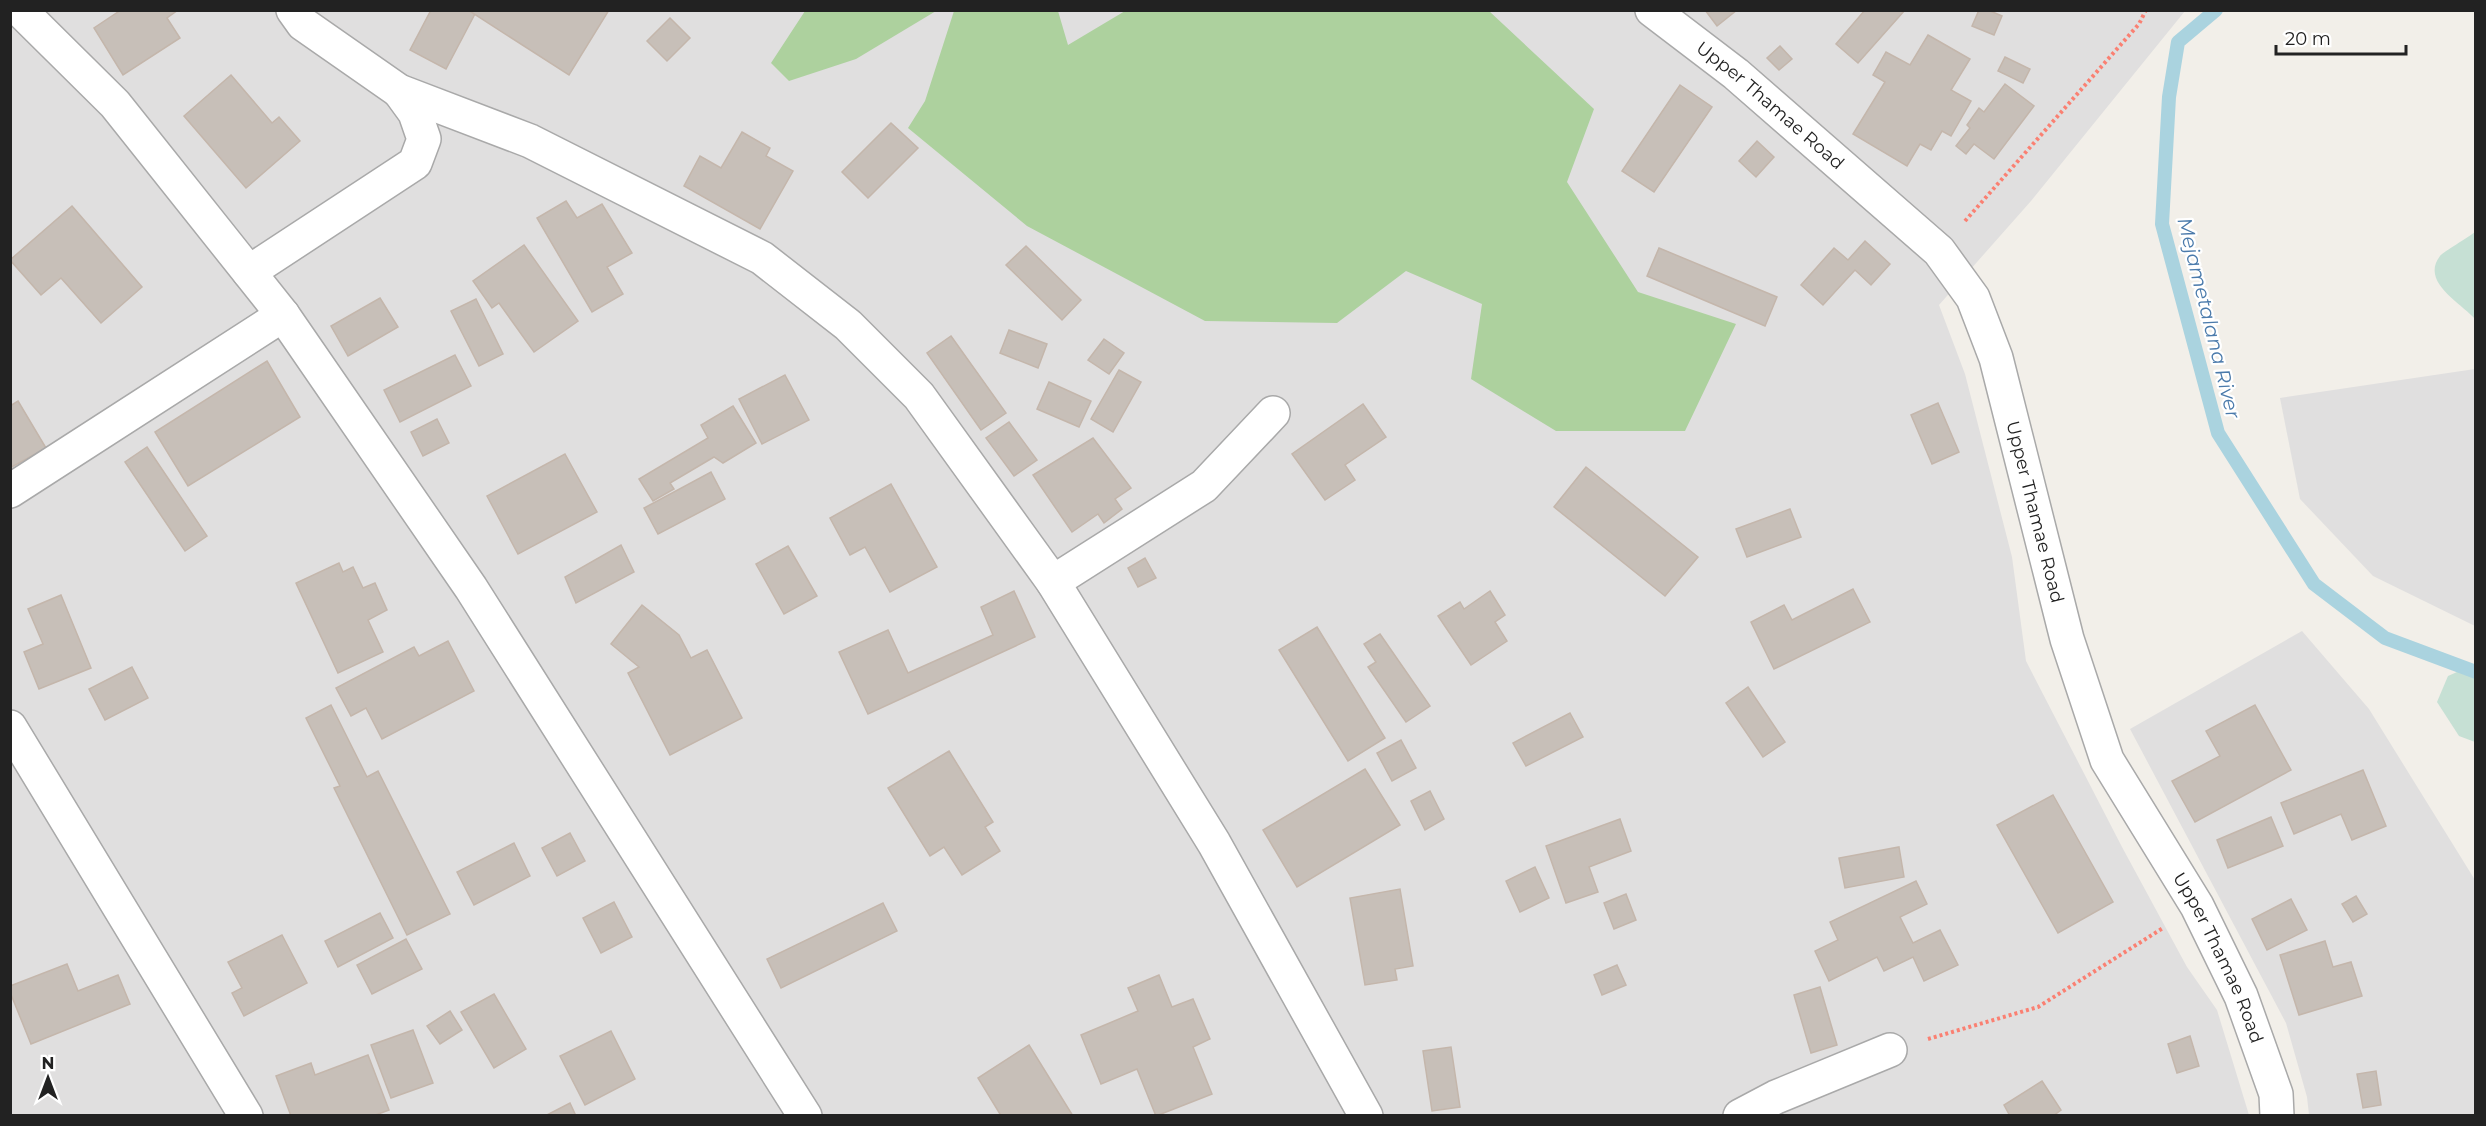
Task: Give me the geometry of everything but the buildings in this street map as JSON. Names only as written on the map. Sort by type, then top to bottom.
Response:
[{"type":"street","points":[[20,10],[114,104],[283,315],[471,588],[805,1116]]},
{"type":"street","points":[[293,10],[303,24],[399,91],[530,141],[762,258],[848,325],[919,396],[1053,582],[1214,843],[1366,1116]]},
{"type":"street","name":"Upper Thamae Road","points":[[1652,10],[1736,74],[1939,251],[1973,298],[1996,358],[2067,639],[2107,760],[2197,906],[2241,996],[2276,1094],[2277,1116]]},
{"type":"street","points":[[249,272],[415,163],[424,139],[415,113],[399,91]]},
{"type":"street","points":[[10,491],[283,315]]},
{"type":"street","points":[[1053,582],[1204,486],[1273,413]]},
{"type":"street","points":[[10,727],[246,1116]]},
{"type":"street","points":[[1740,1116],[1776,1097],[1890,1050]]},
{"type":"path","points":[[1939,251],[2139,24],[2146,10]]},
{"type":"path","points":[[1890,1050],[2038,1007],[2197,906]]},
{"type":"shaded area","points":[[10,11],[2185,11],[2031,201],[1939,305],[1965,374],[2012,557],[2026,661],[2187,967],[2217,1010],[2249,1115],[11,1115]]},
{"type":"shaded area","points":[[2476,369],[2475,626],[2373,576],[2300,499],[2280,398]]},
{"type":"shaded area","points":[[2302,631],[2369,709],[2475,880],[2475,1115],[2309,1115],[2307,1097],[2286,1023],[2130,729]]},
{"type":"green space","points":[[805,11],[936,11],[856,59],[789,81],[771,63]]},
{"type":"green space","points":[[954,11],[1058,11],[1068,45],[1125,11],[1489,11],[1594,109],[1567,182],[1638,292],[1736,324],[1685,431],[1556,431],[1471,379],[1482,304],[1406,271],[1337,323],[1205,321],[1027,226],[908,128],[925,101]]},
{"type":"green space","points":[[2475,232],[2475,319],[2445,291],[2435,275],[2435,266],[2440,256]]},
{"type":"green space","points":[[2475,664],[2475,742],[2459,736],[2437,702],[2448,676]]},
{"type":"waterway","name":"Mejametalana River","points":[[2216,10],[2178,42],[2169,97],[2162,224],[2218,433],[2314,584],[2385,638],[2476,672]]}]
